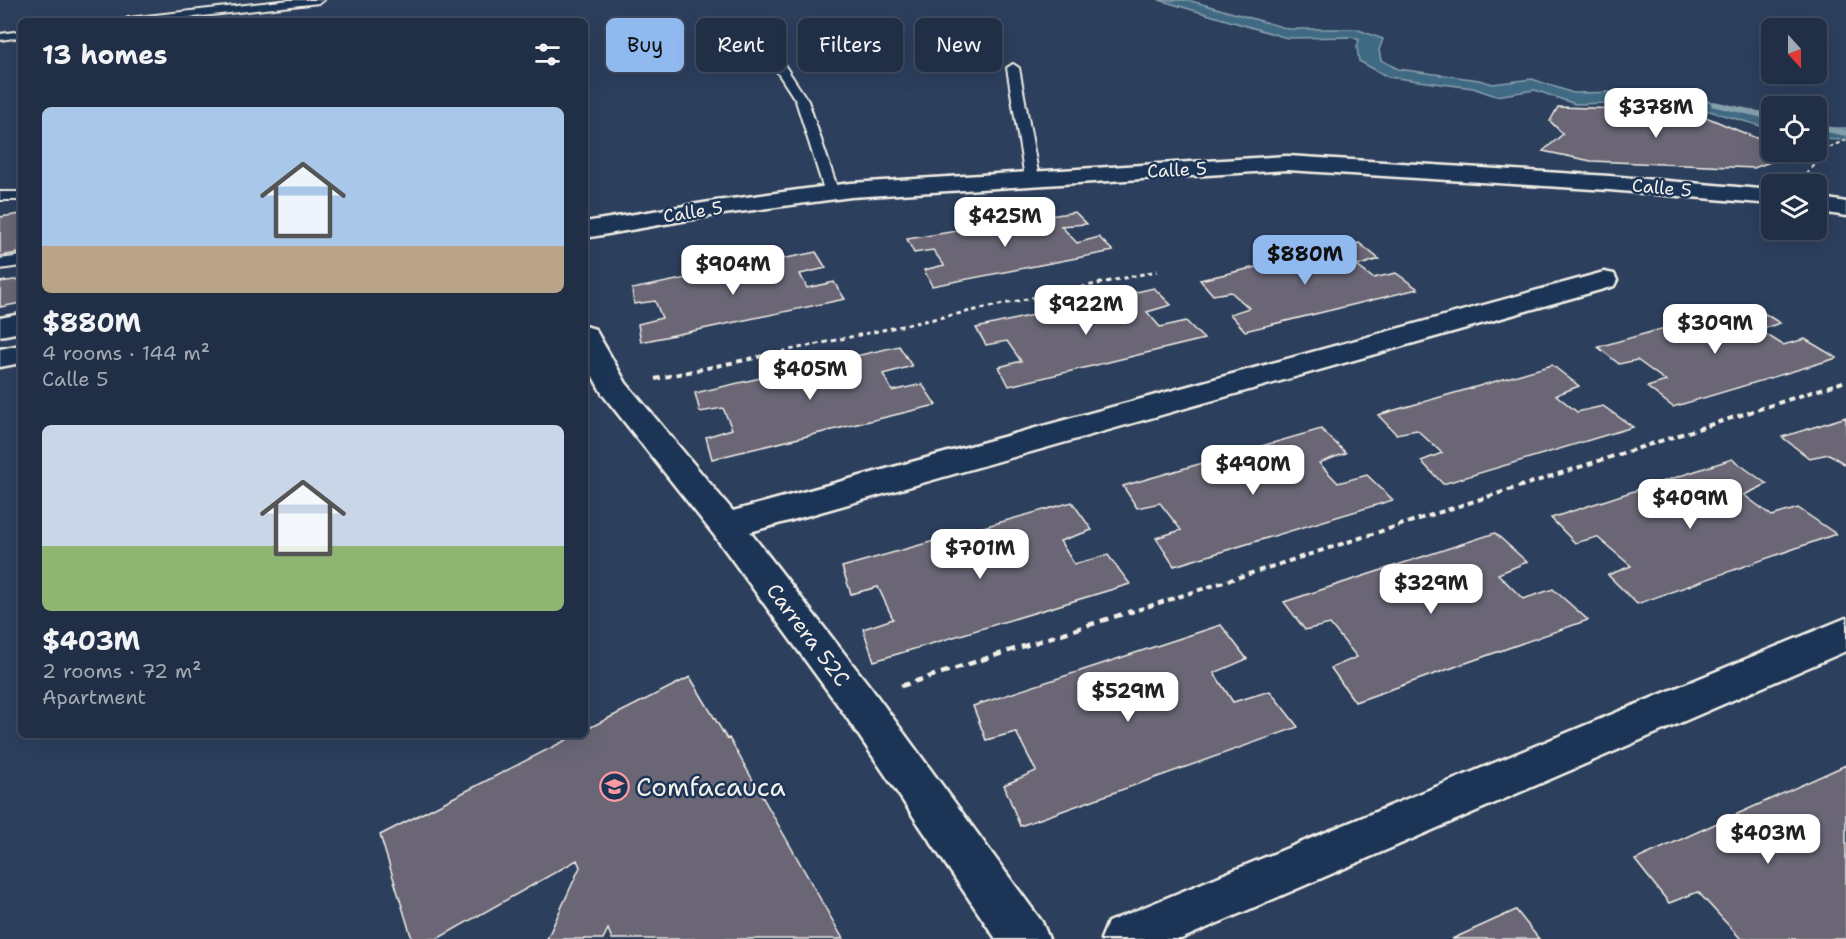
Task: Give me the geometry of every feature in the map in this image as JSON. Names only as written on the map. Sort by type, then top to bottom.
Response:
[{"type":"street","name":"Calle 5","points":[[588,230],[832,193],[1032,178],[1287,163],[1629,185],[1761,196]]},
{"type":"street","points":[[1827,206],[1846,209]]},
{"type":"street","points":[[726,526],[1604,280]]},
{"type":"street","points":[[0,327],[18,324]]},
{"type":"street","name":"Carrera 52C","points":[[588,341],[614,388],[726,526],[858,700],[1025,939]]},
{"type":"street","points":[[0,358],[18,355]]},
{"type":"street","points":[[1125,939],[1846,634]]},
{"type":"lane","points":[[155,18],[320,0]]},
{"type":"lane","points":[[0,37],[18,34]]},
{"type":"lane","points":[[1013,68],[1032,178]]},
{"type":"lane","points":[[784,72],[802,100],[832,193]]},
{"type":"lane","points":[[0,196],[18,196]]},
{"type":"lane","points":[[0,264],[18,261]]},
{"type":"path","points":[[1806,174],[1827,148],[1846,140]]},
{"type":"path","points":[[614,388],[1157,271]]},
{"type":"path","points":[[858,700],[1846,381]]},
{"type":"water","points":[[1159,0],[1188,0],[1289,29],[1356,29],[1383,39],[1379,50],[1381,60],[1398,69],[1493,84],[1532,79],[1573,93],[1673,91],[1761,116],[1761,126],[1675,101],[1575,104],[1535,90],[1496,96],[1473,88],[1388,77],[1359,61],[1357,47],[1359,40],[1352,37],[1287,38]]},
{"type":"water","points":[[1827,128],[1846,128],[1846,140],[1827,139]]},
{"type":"building","points":[[1558,107],[1622,109],[1706,117],[1761,138],[1761,162],[1770,162],[1754,168],[1591,161],[1543,151],[1563,134],[1550,121]]},
{"type":"building","points":[[1075,212],[1087,224],[1061,226],[1077,243],[1099,237],[1113,251],[932,286],[924,270],[944,265],[933,250],[914,253],[907,239]]},
{"type":"building","points":[[18,214],[18,253],[0,256],[0,217]]},
{"type":"building","points":[[1359,243],[1379,259],[1357,266],[1373,278],[1396,273],[1418,289],[1245,331],[1230,314],[1249,308],[1231,292],[1213,295],[1200,280]]},
{"type":"building","points":[[816,252],[826,268],[800,274],[807,288],[834,282],[845,299],[641,342],[638,324],[662,318],[655,301],[634,304],[632,289]]},
{"type":"building","points":[[18,279],[18,304],[0,307],[0,282]]},
{"type":"building","points":[[1154,288],[1171,305],[1147,312],[1160,327],[1186,321],[1204,339],[1009,386],[999,367],[1021,361],[1007,341],[986,345],[976,328]]},
{"type":"building","points":[[1749,304],[1780,323],[1759,330],[1783,345],[1805,339],[1837,358],[1673,407],[1647,387],[1666,381],[1637,360],[1619,364],[1598,347]]},
{"type":"building","points":[[899,346],[912,366],[883,374],[892,391],[922,384],[936,405],[712,459],[706,437],[732,429],[723,408],[700,412],[695,393]]},
{"type":"building","points":[[1552,365],[1579,386],[1556,395],[1577,412],[1603,406],[1633,427],[1443,484],[1421,461],[1442,453],[1417,430],[1396,434],[1378,415]]},
{"type":"building","points":[[1846,417],[1846,465],[1829,454],[1809,458],[1782,437]]},
{"type":"building","points":[[1321,429],[1346,453],[1319,463],[1338,483],[1367,475],[1393,500],[1174,566],[1156,538],[1181,530],[1160,503],[1137,508],[1123,486]]},
{"type":"building","points":[[1732,459],[1767,484],[1744,495],[1772,516],[1798,508],[1836,534],[1637,604],[1608,575],[1631,566],[1597,537],[1575,543],[1551,518]]},
{"type":"building","points":[[1072,502],[1092,530],[1060,541],[1074,564],[1108,555],[1130,584],[874,661],[863,629],[893,619],[878,587],[851,594],[842,567]]},
{"type":"building","points":[[1495,533],[1527,562],[1498,574],[1523,599],[1553,589],[1588,620],[1355,702],[1331,668],[1357,657],[1330,624],[1305,630],[1284,602]]},
{"type":"building","points":[[1221,625],[1247,659],[1214,673],[1233,702],[1270,691],[1298,727],[1020,826],[1004,785],[1036,771],[1016,732],[986,740],[973,706]]},
{"type":"building","name":"Comfacauca","points":[[690,677],[727,739],[729,738],[843,939],[612,939],[608,929],[603,939],[547,939],[580,867],[577,860],[437,939],[412,939],[380,835],[570,738],[588,738],[588,728]]},
{"type":"building","points":[[1846,765],[1846,939],[1741,939],[1698,892],[1669,903],[1635,860]]},
{"type":"building","points":[[1516,910],[1539,939],[1452,939]]},
{"type":"waterway","points":[[1714,104],[1761,115]]},
{"type":"waterway","points":[[1827,129],[1846,133]]},
{"type":"place","name":"Comfacauca","points":[[615,787]]}]
